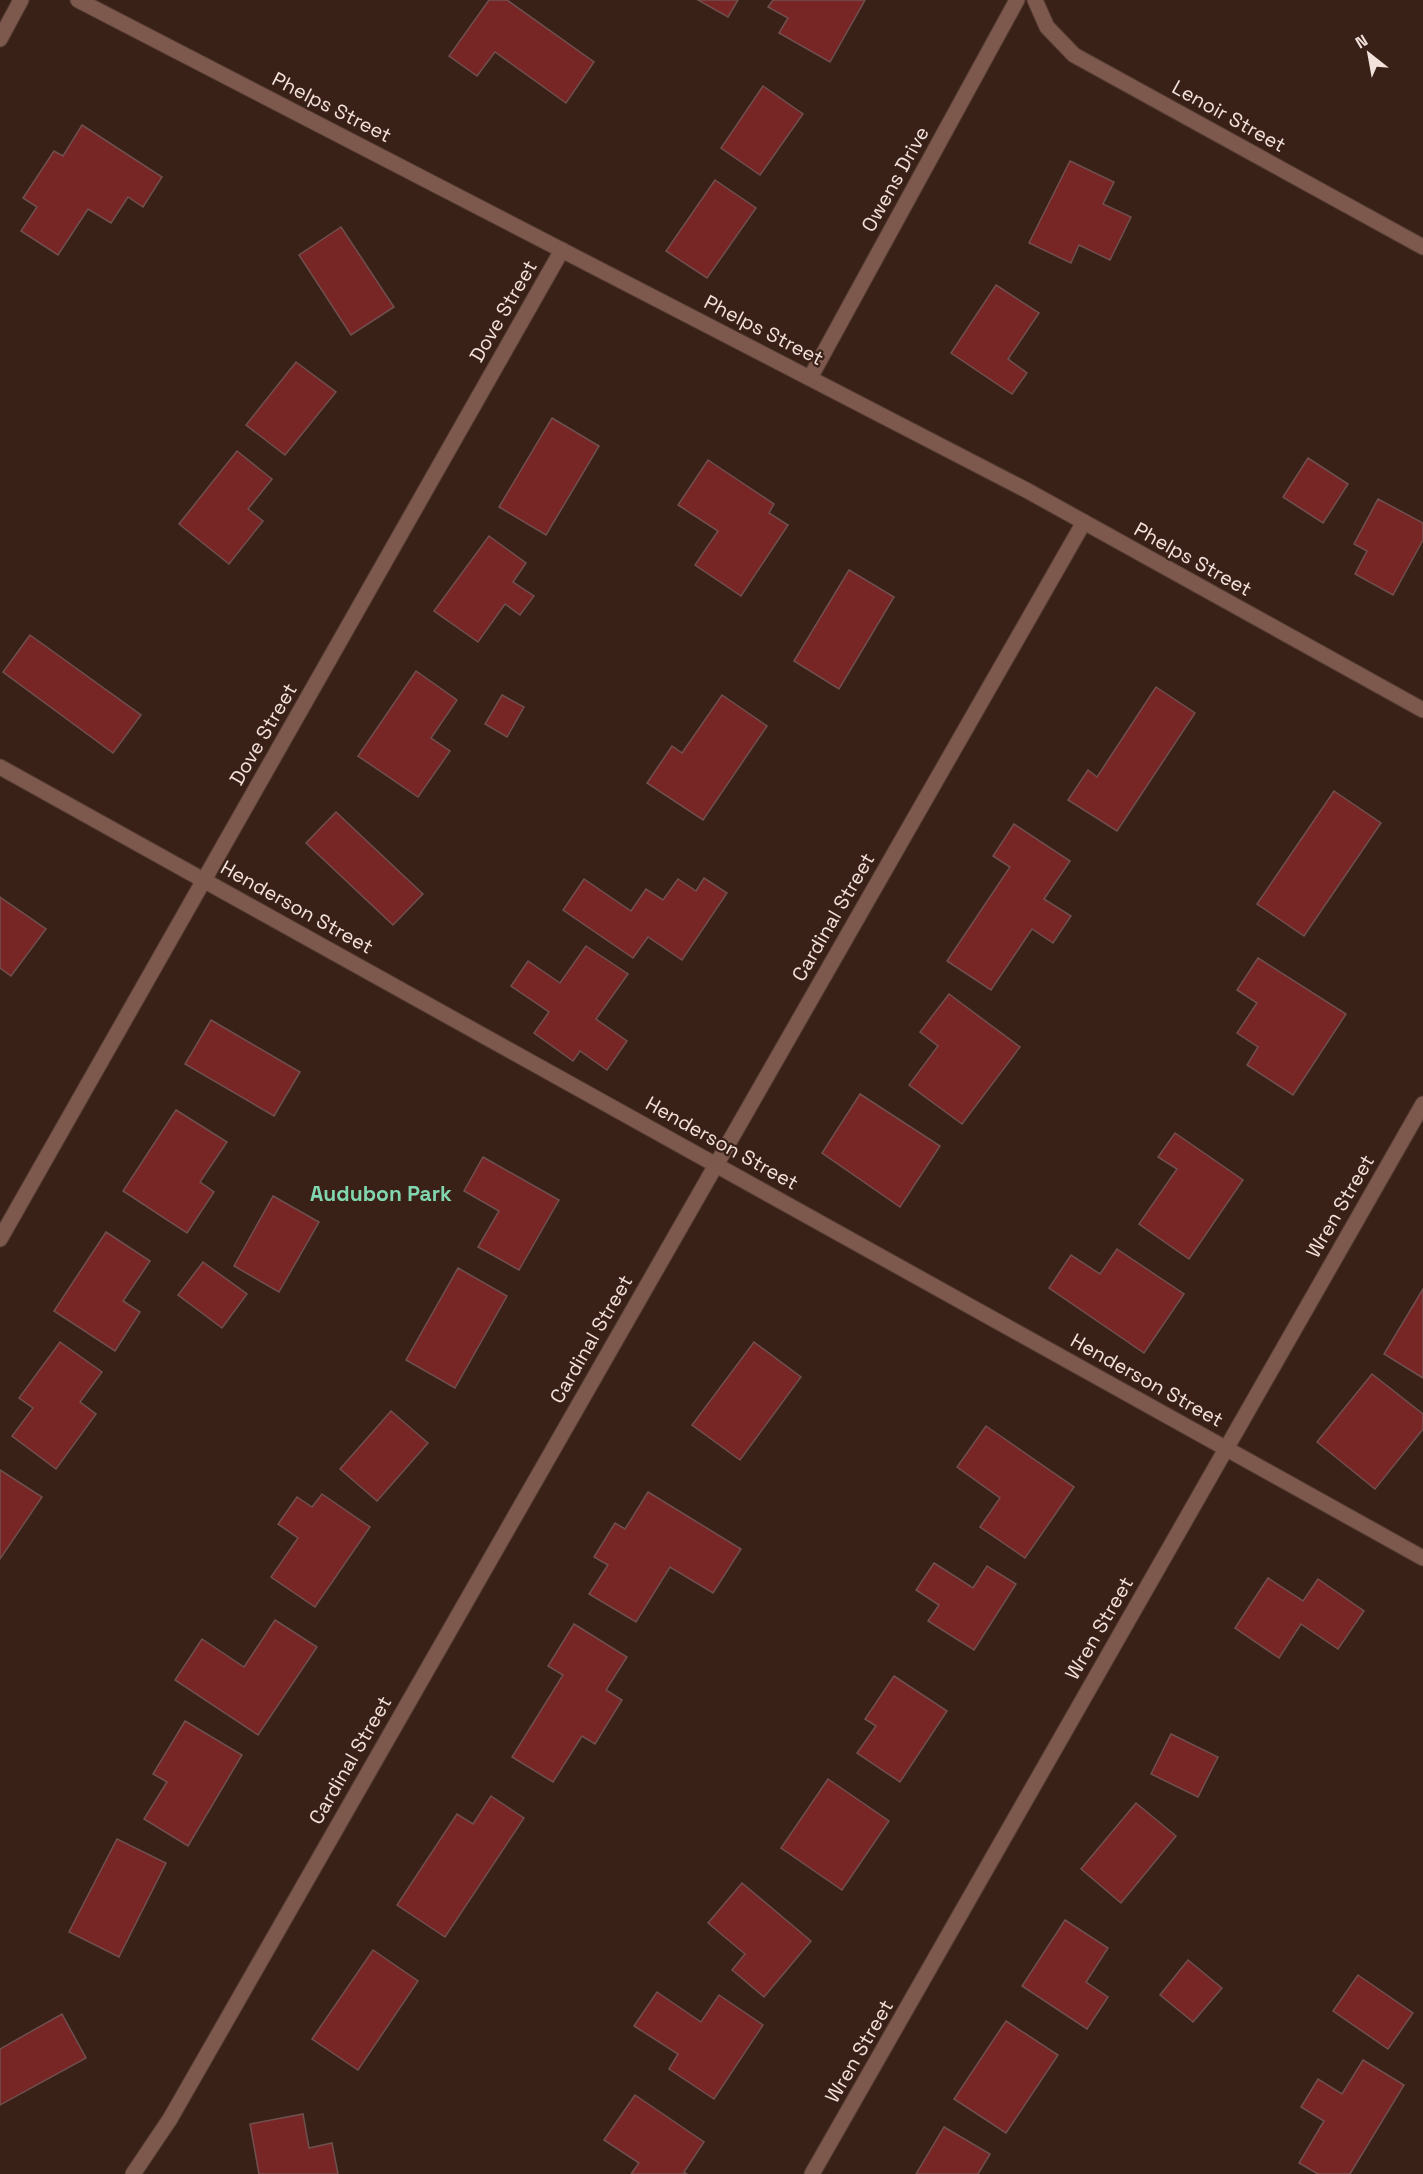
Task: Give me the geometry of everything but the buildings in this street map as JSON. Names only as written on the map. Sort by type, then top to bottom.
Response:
[{"type":"street","points":[[0,39],[21,0]]},
{"type":"street","name":"Phelps Street","points":[[78,0],[1084,522],[1423,710]]},
{"type":"street","name":"Owens Drive","points":[[810,378],[1017,0]]},
{"type":"street","name":"Lenoir Street","points":[[1035,0],[1047,27],[1074,55],[1423,247]]},
{"type":"street","name":"Dove Street","points":[[0,1239],[562,250]]},
{"type":"street","name":"Cardinal Street","points":[[133,2174],[176,2109],[1084,522]]},
{"type":"street","name":"Henderson Street","points":[[0,767],[1423,1558]]},
{"type":"street","name":"Wren Street","points":[[812,2174],[1423,1104]]},
{"type":"district","name":"Audubon Park","points":[[381,1194]]}]
